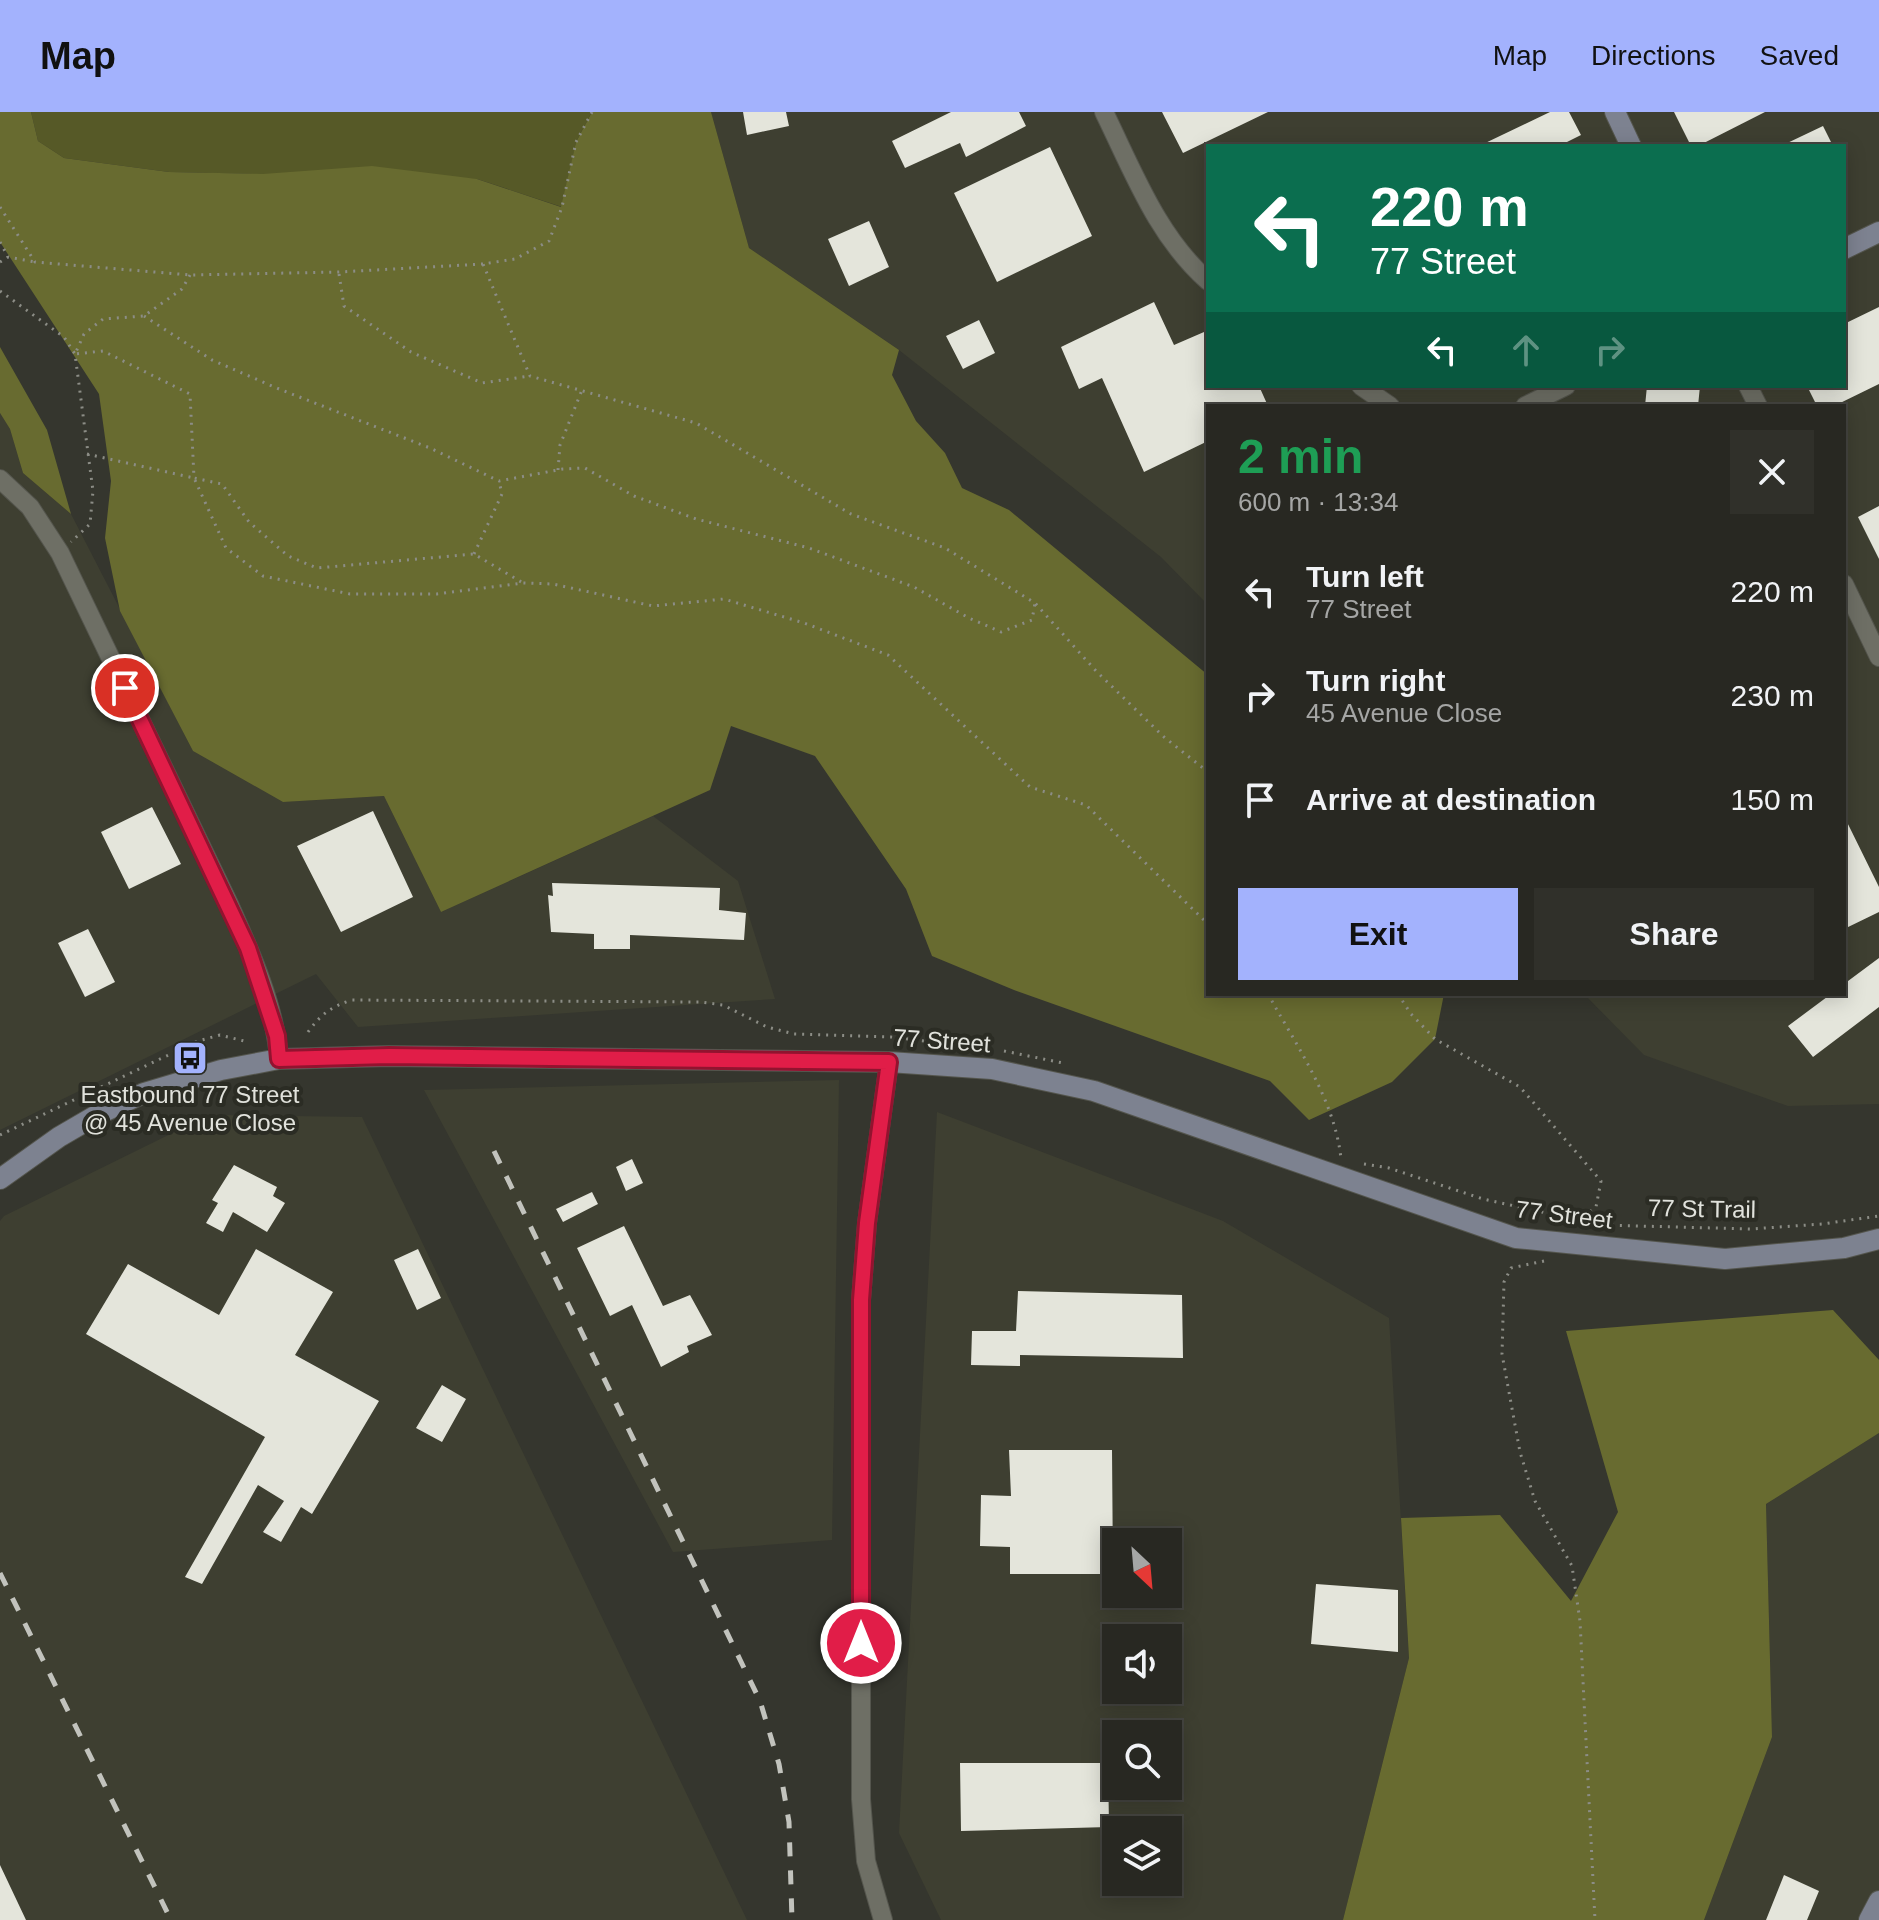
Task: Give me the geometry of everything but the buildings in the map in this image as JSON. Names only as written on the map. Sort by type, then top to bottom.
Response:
[{"type":"main road","points":[[1615,112],[1630,144]]},
{"type":"main road","points":[[1846,248],[1879,232]]},
{"type":"main road","name":"77 Street","points":[[0,1179],[59,1137],[144,1093],[221,1070],[279,1059],[389,1056],[889,1062],[992,1069],[1094,1091],[1342,1171],[1516,1238],[1725,1259],[1844,1248],[1879,1239]]},
{"type":"main road","points":[[1869,1920],[1879,1901]]},
{"type":"street","points":[[1104,112],[1162,227],[1191,266],[1206,279]]},
{"type":"street","points":[[1364,388],[1387,404]]},
{"type":"street","points":[[1529,404],[1562,388]]},
{"type":"street","points":[[0,479],[30,507],[60,553],[248,948],[277,1036],[279,1059]]},
{"type":"street","points":[[1846,588],[1879,657]]},
{"type":"street","points":[[883,1920],[866,1861],[861,1799],[861,1300],[867,1223],[889,1062]]},
{"type":"path","points":[[0,262],[8,257],[190,275],[339,272],[483,264],[515,259],[549,241],[562,207],[576,142],[592,112]]},
{"type":"path","points":[[0,207],[35,262]]},
{"type":"path","points":[[0,242],[8,257]]},
{"type":"path","points":[[483,264],[530,376]]},
{"type":"path","points":[[339,272],[344,306],[411,352],[482,383],[530,376],[696,423],[851,514],[945,548],[1035,603],[1096,671],[1164,737],[1206,770]]},
{"type":"path","points":[[75,354],[84,334],[103,319],[144,316],[182,289],[190,275]]},
{"type":"path","points":[[0,291],[64,337],[75,354],[93,491],[90,524],[60,553]]},
{"type":"path","points":[[144,316],[212,360],[430,448],[499,481],[585,468],[634,496],[696,519],[809,548],[914,587],[1001,632],[1032,620],[1035,603]]},
{"type":"path","points":[[75,354],[103,351],[190,394],[194,478],[226,548],[263,576],[350,594],[437,594],[523,583],[553,584],[653,606],[724,599],[804,623],[888,655],[1030,787],[1086,805],[1206,922]]},
{"type":"path","points":[[558,470],[560,445],[582,390]]},
{"type":"path","points":[[87,454],[222,484],[249,522],[288,556],[317,568],[474,554],[523,583]]},
{"type":"path","points":[[474,554],[502,494],[499,481]]},
{"type":"path","points":[[1269,996],[1313,1075],[1339,1136],[1342,1171]]},
{"type":"path","points":[[1399,996],[1411,1014],[1435,1039],[1520,1087],[1601,1181],[1596,1207],[1552,1241],[1550,1260],[1511,1268],[1504,1282],[1502,1354],[1520,1452],[1535,1501],[1572,1566],[1580,1621],[1595,1920]]},
{"type":"path","points":[[0,1135],[198,1041],[220,1035],[244,1041]]},
{"type":"path","name":"77 St Trail","points":[[1342,1171],[1389,1168],[1483,1199],[1601,1225],[1751,1229],[1879,1216]]},
{"type":"shaded area","points":[[711,112],[1879,112],[1879,1104],[1788,1106],[1644,1055],[1586,996],[1846,996],[1846,404],[1206,404],[1206,603],[1161,557],[899,350],[749,248]]},
{"type":"shaded area","points":[[0,413],[10,429],[23,473],[71,514],[193,751],[283,802],[384,796],[441,912],[653,816],[738,881],[775,999],[358,1027],[316,974],[0,1130]]},
{"type":"shaded area","points":[[839,1080],[832,1540],[673,1552],[424,1090]]},
{"type":"shaded area","points":[[937,1112],[1223,1221],[1389,1318],[1409,1658],[1343,1920],[941,1920],[899,1833]]},
{"type":"shaded area","points":[[209,1115],[362,1117],[747,1920],[0,1920],[0,1221],[4,1216]]},
{"type":"shaded area","points":[[1879,1433],[1879,1920],[1704,1920],[1772,1737],[1766,1504]]},
{"type":"green space","points":[[0,112],[31,112],[38,141],[64,158],[169,172],[263,174],[372,166],[477,179],[561,207],[576,142],[592,112],[711,112],[749,248],[899,350],[892,375],[916,421],[945,453],[962,488],[1009,510],[1206,673],[1206,996],[1444,996],[1435,1039],[1392,1082],[1309,1120],[1270,1081],[1014,990],[932,956],[906,889],[815,756],[731,726],[710,790],[441,912],[384,796],[283,802],[193,751],[120,611],[105,538],[111,481],[99,394],[0,242]]},
{"type":"green space","points":[[31,112],[592,112],[576,142],[562,207],[477,179],[169,172],[64,158],[38,141]]},
{"type":"green space","points":[[0,347],[47,430],[71,514],[23,473],[10,429],[0,413]]},
{"type":"green space","points":[[1833,1310],[1879,1360],[1879,1433],[1766,1504],[1772,1737],[1704,1920],[1343,1920],[1409,1658],[1401,1518],[1500,1515],[1571,1601],[1618,1512],[1566,1331]]},
{"type":"railway","points":[[494,1151],[760,1701],[779,1764],[789,1822],[792,1920]]},
{"type":"railway","points":[[0,1573],[171,1920]]},
{"type":"place","name":"Eastbound 77 Street @ 45 Avenue Close","points":[[190,1058]]},
{"type":"route","points":[[125,688],[248,948],[277,1036],[279,1059],[389,1056],[889,1062],[867,1223],[861,1300],[861,1643]]}]
